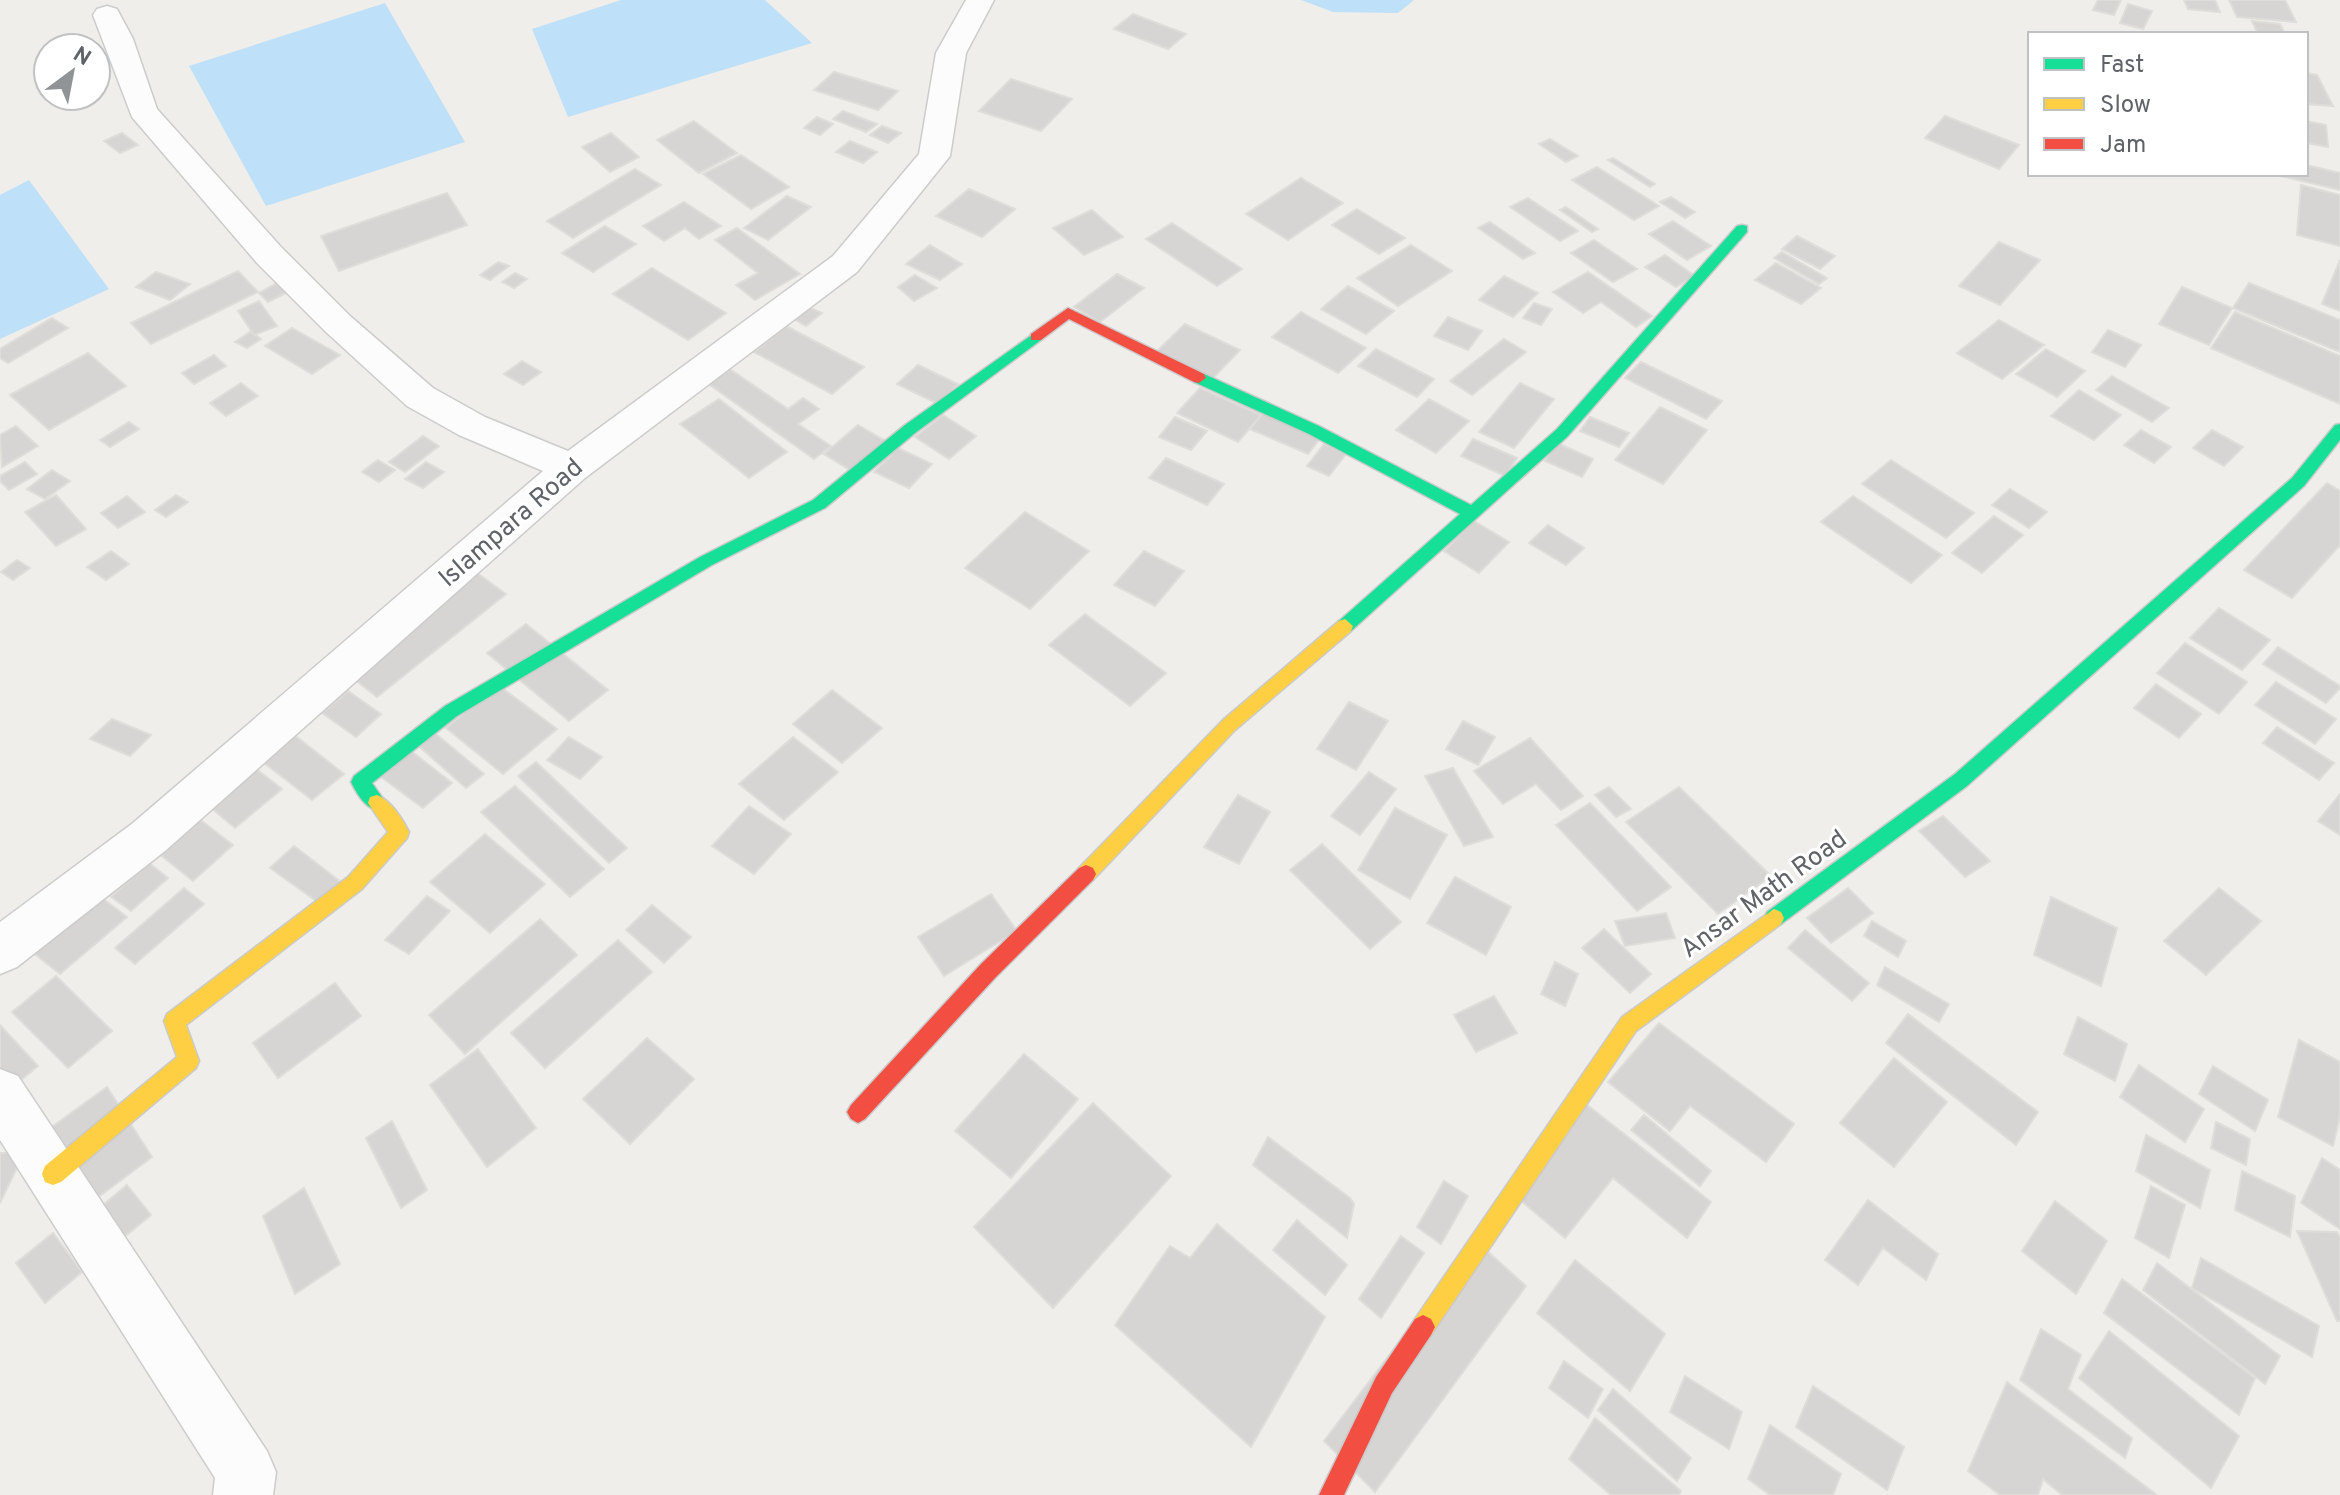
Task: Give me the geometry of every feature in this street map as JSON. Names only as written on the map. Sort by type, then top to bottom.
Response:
[{"type":"street","name":"Islampara Road","points":[[0,951],[149,837],[572,468],[845,264],[934,156],[951,53],[980,0]]},
{"type":"street","points":[[107,15],[119,39],[143,111],[269,255],[338,324],[420,397],[472,426],[572,468]]},
{"type":"street","points":[[858,1112],[988,971],[1124,837],[1229,725],[1339,632],[1562,433],[1742,229]]},
{"type":"street","points":[[53,1174],[189,1061],[174,1021],[355,883],[400,832],[360,782],[451,711],[706,561],[819,504],[910,429],[1068,313],[1234,395],[1314,430],[1472,513]]},
{"type":"street","name":"Ansar Math Road","points":[[1331,1495],[1384,1385],[1629,1024],[1961,780],[2298,482],[2340,429]]},
{"type":"street","points":[[0,1094],[246,1472],[243,1495]]},
{"type":"water","points":[[621,0],[765,0],[812,43],[568,117],[532,29]]},
{"type":"water","points":[[1301,0],[1414,0],[1398,13],[1333,12]]},
{"type":"water","points":[[385,3],[465,142],[266,206],[189,66]]},
{"type":"water","points":[[29,180],[109,289],[0,339],[0,195]]},
{"type":"building","points":[[2098,0],[2121,0],[2114,15],[2093,10]]},
{"type":"building","points":[[2184,0],[2215,0],[2220,12],[2188,9]]},
{"type":"building","points":[[2229,0],[2285,0],[2296,22],[2237,17]]},
{"type":"building","points":[[2128,4],[2152,11],[2143,29],[2120,23]]},
{"type":"building","points":[[1133,14],[1186,34],[1168,49],[1114,29]]},
{"type":"building","points":[[2252,21],[2280,24],[2284,32],[2257,32]]},
{"type":"building","points":[[834,72],[898,91],[878,110],[814,90]]},
{"type":"building","points":[[2308,73],[2317,75],[2333,106],[2308,104]]},
{"type":"building","points":[[1011,79],[1072,99],[1041,131],[979,111]]},
{"type":"building","points":[[843,111],[877,124],[866,132],[833,119]]},
{"type":"building","points":[[1945,116],[2019,145],[1999,169],[1925,138]]},
{"type":"building","points":[[817,117],[833,124],[820,135],[804,128]]},
{"type":"building","points":[[694,121],[737,153],[699,173],[657,140]]},
{"type":"building","points":[[2308,121],[2326,125],[2328,147],[2308,143]]},
{"type":"building","points":[[882,126],[901,133],[888,143],[870,135]]},
{"type":"building","points":[[122,133],[138,145],[120,153],[104,141]]},
{"type":"building","points":[[611,133],[639,157],[610,172],[582,147]]},
{"type":"building","points":[[1550,139],[1578,156],[1566,162],[1539,144]]},
{"type":"building","points":[[850,141],[877,152],[863,163],[836,152]]},
{"type":"building","points":[[741,155],[789,187],[751,209],[703,174]]},
{"type":"building","points":[[1613,158],[1655,184],[1650,187],[1608,160]]},
{"type":"building","points":[[2308,165],[2340,173],[2340,190],[2280,176],[2308,176]]},
{"type":"building","points":[[1597,167],[1659,206],[1634,220],[1572,180]]},
{"type":"building","points":[[635,169],[661,185],[573,238],[547,221]]},
{"type":"building","points":[[1301,178],[1343,203],[1288,240],[1246,214]]},
{"type":"building","points":[[2301,185],[2340,195],[2340,246],[2297,235]]},
{"type":"building","points":[[969,189],[1015,209],[982,237],[936,216]]},
{"type":"building","points":[[447,193],[467,225],[339,271],[321,236]]},
{"type":"building","points":[[787,196],[811,207],[768,240],[744,228]]},
{"type":"building","points":[[1671,197],[1695,212],[1685,218],[1660,202]]},
{"type":"building","points":[[1528,198],[1578,231],[1560,241],[1510,207]]},
{"type":"building","points":[[684,202],[721,226],[699,239],[685,228],[664,241],[643,226]]},
{"type":"building","points":[[1566,207],[1598,229],[1592,232],[1560,210]]},
{"type":"building","points":[[1357,209],[1405,238],[1379,254],[1332,225]]},
{"type":"building","points":[[1092,210],[1123,237],[1084,255],[1053,228]]},
{"type":"building","points":[[1673,221],[1711,246],[1687,260],[1649,234]]},
{"type":"building","points":[[1490,222],[1535,253],[1523,259],[1478,228]]},
{"type":"building","points":[[1172,223],[1242,269],[1217,286],[1146,239]]},
{"type":"building","points":[[605,226],[636,244],[593,272],[562,253]]},
{"type":"building","points":[[737,228],[800,274],[755,300],[736,285],[758,273],[715,240]]},
{"type":"building","points":[[1797,236],[1835,256],[1820,269],[1782,249]]},
{"type":"building","points":[[1594,240],[1637,269],[1613,282],[1571,253]]},
{"type":"building","points":[[1999,242],[2040,260],[2000,305],[1959,286]]},
{"type":"building","points":[[930,245],[962,264],[940,280],[906,264]]},
{"type":"building","points":[[1411,245],[1452,271],[1398,306],[1357,278]]},
{"type":"building","points":[[1782,252],[1827,278],[1819,284],[1774,258]]},
{"type":"building","points":[[1665,255],[1695,276],[1676,287],[1645,267]]},
{"type":"building","points":[[2340,260],[2340,311],[2322,304]]},
{"type":"building","points":[[498,262],[509,266],[490,280],[480,275]]},
{"type":"building","points":[[1776,263],[1821,288],[1801,304],[1755,280]]},
{"type":"building","points":[[652,268],[726,313],[688,340],[613,294]]},
{"type":"building","points":[[238,271],[258,292],[151,344],[131,323]]},
{"type":"building","points":[[156,272],[190,284],[170,300],[136,287]]},
{"type":"building","points":[[1588,272],[1652,316],[1636,327],[1601,302],[1583,313],[1553,292]]},
{"type":"building","points":[[515,273],[527,279],[514,288],[502,282]]},
{"type":"building","points":[[1117,274],[1144,288],[1100,322],[1074,307]]},
{"type":"building","points":[[915,275],[937,288],[914,301],[898,287]]},
{"type":"building","points":[[1504,276],[1538,293],[1513,317],[1479,300]]},
{"type":"building","points":[[277,283],[288,292],[268,302],[259,293]]},
{"type":"building","points":[[2249,283],[2340,320],[2340,352],[2233,308]]},
{"type":"building","points":[[1348,286],[1394,311],[1366,334],[1321,309]]},
{"type":"building","points":[[2182,287],[2232,308],[2209,345],[2159,324]]},
{"type":"building","points":[[259,301],[277,326],[254,335],[238,311]]},
{"type":"building","points":[[1534,303],[1552,309],[1541,325],[1523,318]]},
{"type":"building","points":[[806,306],[822,313],[806,326],[794,319]]},
{"type":"building","points":[[1301,312],[1366,348],[1338,373],[1272,337]]},
{"type":"building","points":[[2235,312],[2340,356],[2340,404],[2211,348]]},
{"type":"building","points":[[1448,317],[1482,331],[1468,350],[1434,336]]},
{"type":"building","points":[[52,318],[68,328],[8,363],[0,358],[0,349]]},
{"type":"building","points":[[1999,320],[2044,345],[2002,379],[1957,353]]},
{"type":"building","points":[[1185,324],[1240,350],[1212,379],[1156,352]]},
{"type":"building","points":[[786,326],[864,367],[832,394],[754,352]]},
{"type":"building","points":[[292,328],[340,355],[312,374],[265,346]]},
{"type":"building","points":[[2108,330],[2141,345],[2125,367],[2092,352]]},
{"type":"building","points":[[250,332],[261,339],[247,348],[235,342]]},
{"type":"building","points":[[1504,339],[1526,352],[1472,395],[1450,381]]},
{"type":"building","points":[[1376,349],[1434,379],[1417,397],[1358,366]]},
{"type":"building","points":[[2046,349],[2085,371],[2057,397],[2016,374]]},
{"type":"building","points":[[88,353],[126,386],[49,430],[10,395]]},
{"type":"building","points":[[214,355],[226,366],[194,384],[182,373]]},
{"type":"building","points":[[522,361],[541,372],[523,385],[504,374]]},
{"type":"building","points":[[1641,362],[1722,401],[1706,419],[1625,378]]},
{"type":"building","points":[[724,365],[788,409],[803,398],[819,409],[798,424],[831,446],[814,459],[703,380]]},
{"type":"building","points":[[918,365],[958,384],[938,404],[897,384]]},
{"type":"building","points":[[2112,376],[2169,408],[2152,422],[2096,390]]},
{"type":"building","points":[[241,383],[258,396],[226,416],[210,403]]},
{"type":"building","points":[[1520,383],[1554,399],[1514,448],[1479,432]]},
{"type":"building","points":[[1200,388],[1261,415],[1238,442],[1177,413]]},
{"type":"building","points":[[2079,390],[2121,415],[2094,440],[2051,416]]},
{"type":"building","points":[[719,399],[787,452],[749,478],[680,424]]},
{"type":"building","points":[[1429,399],[1469,421],[1436,453],[1396,430]]},
{"type":"building","points":[[1660,407],[1707,430],[1663,484],[1615,460]]},
{"type":"building","points":[[1264,412],[1322,436],[1308,454],[1250,429]]},
{"type":"building","points":[[943,415],[976,436],[949,459],[915,437]]},
{"type":"building","points":[[1175,417],[1207,431],[1191,450],[1159,437]]},
{"type":"building","points":[[1590,417],[1629,433],[1619,447],[1580,431]]},
{"type":"building","points":[[129,422],[139,429],[110,447],[100,440]]},
{"type":"building","points":[[858,425],[889,443],[855,473],[824,454]]},
{"type":"building","points":[[16,426],[38,446],[2,467],[0,435]]},
{"type":"building","points":[[2141,430],[2171,447],[2154,463],[2124,445]]},
{"type":"building","points":[[2212,430],[2243,447],[2224,466],[2193,448]]},
{"type":"building","points":[[423,436],[439,446],[405,472],[389,462]]},
{"type":"building","points":[[1473,439],[1517,458],[1505,476],[1461,456]]},
{"type":"building","points":[[1557,443],[1593,459],[1582,477],[1545,461]]},
{"type":"building","points":[[1324,444],[1346,454],[1329,476],[1307,466]]},
{"type":"building","points":[[898,448],[932,464],[909,488],[874,472]]},
{"type":"building","points":[[1166,458],[1224,484],[1207,505],[1149,478]]},
{"type":"building","points":[[378,460],[395,470],[379,482],[362,472]]},
{"type":"building","points":[[1891,460],[1974,513],[1946,538],[1862,484]]},
{"type":"building","points":[[25,462],[37,474],[9,490],[0,481],[0,476]]},
{"type":"building","points":[[426,462],[444,472],[423,488],[405,479]]},
{"type":"building","points":[[52,470],[70,481],[45,499],[27,489]]},
{"type":"building","points":[[2327,483],[2340,491],[2340,545],[2292,598],[2244,570]]},
{"type":"building","points":[[2010,489],[2047,512],[2029,528],[1992,505]]},
{"type":"building","points":[[56,495],[86,529],[56,546],[25,512]]},
{"type":"building","points":[[176,495],[188,502],[166,517],[155,510]]},
{"type":"building","points":[[127,496],[145,512],[118,528],[101,513]]},
{"type":"building","points":[[1853,496],[1942,555],[1911,583],[1821,522]]},
{"type":"building","points":[[1025,512],[1089,551],[1030,609],[965,568]]},
{"type":"building","points":[[1994,516],[2023,535],[1982,573],[1952,553]]},
{"type":"building","points":[[1474,521],[1509,542],[1479,573],[1444,551]]},
{"type":"building","points":[[1548,525],[1584,548],[1566,565],[1529,543]]},
{"type":"building","points":[[111,551],[129,564],[106,580],[87,567]]},
{"type":"building","points":[[1144,551],[1184,571],[1155,606],[1114,585]]},
{"type":"building","points":[[17,560],[30,568],[13,580],[1,572]]},
{"type":"building","points":[[466,565],[506,594],[377,697],[336,665]]},
{"type":"building","points":[[2219,608],[2270,640],[2242,670],[2190,638]]},
{"type":"building","points":[[1085,614],[1166,673],[1130,706],[1049,645]]},
{"type":"building","points":[[526,624],[608,690],[569,721],[487,653]]},
{"type":"building","points":[[2185,643],[2247,682],[2219,714],[2157,673]]},
{"type":"building","points":[[2278,647],[2340,688],[2326,703],[2263,664]]},
{"type":"building","points":[[2276,682],[2336,719],[2315,744],[2255,705]]},
{"type":"building","points":[[2156,684],[2201,714],[2179,738],[2134,708]]},
{"type":"building","points":[[498,685],[557,729],[503,774],[446,728]]},
{"type":"building","points":[[832,690],[882,728],[842,763],[793,724]]},
{"type":"building","points":[[348,691],[381,714],[356,737],[322,713]]},
{"type":"building","points":[[1349,702],[1388,721],[1356,770],[1317,749]]},
{"type":"building","points":[[112,719],[151,735],[130,756],[90,739]]},
{"type":"building","points":[[1463,721],[1495,737],[1478,765],[1446,749]]},
{"type":"building","points":[[2277,727],[2334,763],[2319,780],[2263,743]]},
{"type":"building","points":[[430,729],[484,774],[466,788],[413,741]]},
{"type":"building","points":[[288,730],[344,774],[312,800],[255,756]]},
{"type":"building","points":[[569,737],[602,757],[580,779],[547,760]]},
{"type":"building","points":[[793,737],[838,772],[784,820],[739,784]]},
{"type":"building","points":[[1530,738],[1583,796],[1561,810],[1536,784],[1503,804],[1474,771]]},
{"type":"building","points":[[411,751],[452,783],[423,808],[381,777]]},
{"type":"building","points":[[536,762],[627,848],[609,863],[518,776]]},
{"type":"building","points":[[251,765],[282,789],[235,828],[204,802]]},
{"type":"building","points":[[1453,768],[1493,837],[1464,846],[1425,776]]},
{"type":"building","points":[[1369,772],[1396,789],[1360,835],[1331,816]]},
{"type":"building","points":[[515,786],[604,869],[570,897],[481,812]]},
{"type":"building","points":[[1609,787],[1631,809],[1616,817],[1595,795]]},
{"type":"building","points":[[1679,787],[1771,876],[1718,914],[1626,822]]},
{"type":"building","points":[[2340,794],[2340,835],[2318,821]]},
{"type":"building","points":[[1238,795],[1270,812],[1239,864],[1204,847]]},
{"type":"building","points":[[1590,803],[1671,887],[1637,911],[1556,825]]},
{"type":"building","points":[[749,806],[791,834],[754,874],[712,846]]},
{"type":"building","points":[[1395,808],[1447,835],[1410,899],[1358,870]]},
{"type":"building","points":[[194,815],[233,845],[193,881],[153,849]]},
{"type":"building","points":[[1943,816],[1990,861],[1965,877],[1919,831]]},
{"type":"building","points":[[485,834],[545,884],[490,933],[430,882]]},
{"type":"building","points":[[1322,844],[1401,922],[1370,949],[1290,870]]},
{"type":"building","points":[[294,846],[341,882],[319,903],[270,868]]},
{"type":"building","points":[[149,863],[168,878],[131,911],[111,897]]},
{"type":"building","points":[[1455,877],[1511,907],[1486,955],[1427,923]]},
{"type":"building","points":[[184,888],[204,904],[135,964],[115,948]]},
{"type":"building","points":[[1848,888],[1873,913],[1831,943],[1807,918]]},
{"type":"building","points":[[2219,888],[2261,921],[2206,975],[2164,941]]},
{"type":"building","points":[[93,891],[127,917],[60,974],[26,947]]},
{"type":"building","points":[[991,894],[1017,931],[944,976],[918,937]]},
{"type":"building","points":[[427,896],[450,911],[409,954],[385,940]]},
{"type":"building","points":[[2051,897],[2117,928],[2101,986],[2034,955]]},
{"type":"building","points":[[652,905],[691,937],[664,963],[626,930]]},
{"type":"building","points":[[1666,913],[1675,938],[1625,946],[1615,921]]},
{"type":"building","points":[[540,919],[577,955],[465,1054],[429,1015]]},
{"type":"building","points":[[1872,921],[1906,941],[1898,957],[1864,936]]},
{"type":"building","points":[[1604,929],[1651,974],[1630,993],[1582,948]]},
{"type":"building","points":[[1805,930],[1869,983],[1852,1001],[1788,948]]},
{"type":"building","points":[[618,940],[652,972],[545,1068],[511,1033]]},
{"type":"building","points":[[1555,962],[1578,974],[1565,1006],[1541,994]]},
{"type":"building","points":[[1885,967],[1949,1004],[1939,1022],[1877,985]]},
{"type":"building","points":[[56,976],[112,1031],[68,1068],[12,1012]]},
{"type":"building","points":[[335,983],[361,1016],[278,1078],[253,1043]]},
{"type":"building","points":[[1494,996],[1517,1033],[1476,1052],[1454,1015]]},
{"type":"building","points":[[1908,1014],[2038,1112],[2016,1145],[1886,1043]]},
{"type":"building","points":[[2078,1017],[2127,1044],[2115,1081],[2064,1054]]},
{"type":"building","points":[[1659,1023],[1794,1124],[1766,1162],[1690,1106],[1670,1131],[1608,1082]]},
{"type":"building","points":[[0,1025],[38,1066],[0,1098]]},
{"type":"building","points":[[647,1038],[694,1079],[630,1144],[583,1099]]},
{"type":"building","points":[[2299,1040],[2340,1062],[2340,1116],[2333,1146],[2278,1117]]},
{"type":"building","points":[[478,1049],[536,1128],[487,1167],[430,1085]]},
{"type":"building","points":[[1024,1054],[1078,1099],[1011,1178],[955,1131]]},
{"type":"building","points":[[1894,1058],[1947,1102],[1894,1167],[1840,1123]]},
{"type":"building","points":[[2139,1065],[2204,1109],[2185,1142],[2120,1097]]},
{"type":"building","points":[[2213,1066],[2268,1100],[2255,1131],[2199,1094]]},
{"type":"building","points":[[107,1087],[152,1157],[93,1201],[49,1129]]},
{"type":"building","points":[[1582,1101],[1711,1202],[1687,1238],[1613,1178],[1565,1238],[1513,1194]]},
{"type":"building","points":[[1093,1103],[1171,1176],[1053,1308],[974,1227]]},
{"type":"building","points":[[1644,1115],[1711,1171],[1700,1186],[1631,1130]]},
{"type":"building","points":[[392,1121],[427,1190],[401,1208],[366,1138]]},
{"type":"building","points":[[2216,1122],[2250,1139],[2246,1165],[2211,1148]]},
{"type":"building","points":[[2146,1135],[2210,1170],[2200,1208],[2136,1171]]},
{"type":"building","points":[[1268,1137],[1350,1198],[1354,1204],[1347,1238],[1253,1165]]},
{"type":"building","points":[[0,1153],[24,1153],[0,1203]]},
{"type":"building","points":[[2322,1158],[2340,1170],[2340,1229],[2301,1203]]},
{"type":"building","points":[[2242,1171],[2295,1196],[2290,1237],[2235,1210]]},
{"type":"building","points":[[1444,1181],[1468,1196],[1441,1244],[1417,1227]]},
{"type":"building","points":[[127,1185],[151,1215],[107,1251],[84,1221]]},
{"type":"building","points":[[2151,1186],[2185,1205],[2169,1258],[2135,1238]]},
{"type":"building","points":[[304,1188],[340,1264],[295,1294],[263,1216]]},
{"type":"building","points":[[1868,1200],[1938,1254],[1926,1280],[1883,1248],[1858,1285],[1825,1260]]},
{"type":"building","points":[[2055,1201],[2107,1241],[2076,1294],[2022,1251]]},
{"type":"building","points":[[1297,1220],[1347,1265],[1325,1295],[1273,1250]]},
{"type":"building","points":[[1217,1224],[1325,1317],[1251,1447],[1115,1325],[1170,1246],[1190,1258]]},
{"type":"building","points":[[2297,1231],[2337,1232],[2340,1238],[2340,1321],[2337,1321]]},
{"type":"building","points":[[53,1233],[82,1272],[45,1303],[16,1263]]},
{"type":"building","points":[[1401,1236],[1424,1253],[1381,1318],[1359,1299]]},
{"type":"building","points":[[1476,1241],[1526,1286],[1375,1492],[1324,1441]]},
{"type":"building","points":[[2201,1258],[2319,1326],[2312,1357],[2192,1288]]},
{"type":"building","points":[[1575,1260],[1665,1334],[1630,1391],[1537,1313]]},
{"type":"building","points":[[2157,1263],[2280,1356],[2265,1384],[2143,1290]]},
{"type":"building","points":[[2122,1279],[2255,1378],[2239,1415],[2104,1313]]},
{"type":"building","points":[[2041,1329],[2081,1355],[2068,1389],[2132,1438],[2125,1458],[2020,1380]]},
{"type":"building","points":[[2109,1331],[2239,1436],[2211,1488],[2079,1378]]},
{"type":"building","points":[[1564,1361],[1603,1389],[1588,1418],[1549,1388]]},
{"type":"building","points":[[1685,1376],[1742,1412],[1729,1449],[1670,1412]]},
{"type":"building","points":[[2007,1382],[2157,1495],[2062,1495],[2043,1479],[2038,1495],[2000,1495],[1968,1471]]},
{"type":"building","points":[[1813,1386],[1904,1447],[1887,1490],[1796,1427]]},
{"type":"building","points":[[1613,1389],[1691,1458],[1677,1481],[1598,1410]]},
{"type":"building","points":[[1595,1418],[1681,1491],[1679,1495],[1611,1495],[1569,1459]]},
{"type":"building","points":[[1770,1425],[1841,1474],[1833,1495],[1770,1495],[1748,1479]]},
{"type":"traffic: fast","points":[[1345,626],[1562,433],[1742,229]]},
{"type":"traffic: fast","points":[[377,803],[360,782],[451,711],[706,561],[819,504],[910,429],[1036,337]]},
{"type":"traffic: fast","points":[[1199,378],[1314,430],[1472,513]]},
{"type":"traffic: fast","points":[[1774,918],[1961,780],[2298,482],[2340,429]]},
{"type":"traffic: slow","points":[[1086,874],[1229,725],[1345,626]]},
{"type":"traffic: slow","points":[[53,1174],[189,1061],[174,1021],[355,883],[400,832],[377,803]]},
{"type":"traffic: slow","points":[[1423,1327],[1629,1024],[1774,918]]},
{"type":"traffic: jam","points":[[1036,337],[1068,313],[1199,378]]},
{"type":"traffic: jam","points":[[858,1112],[988,971],[1086,874]]},
{"type":"traffic: jam","points":[[1331,1495],[1384,1385],[1423,1327]]}]
